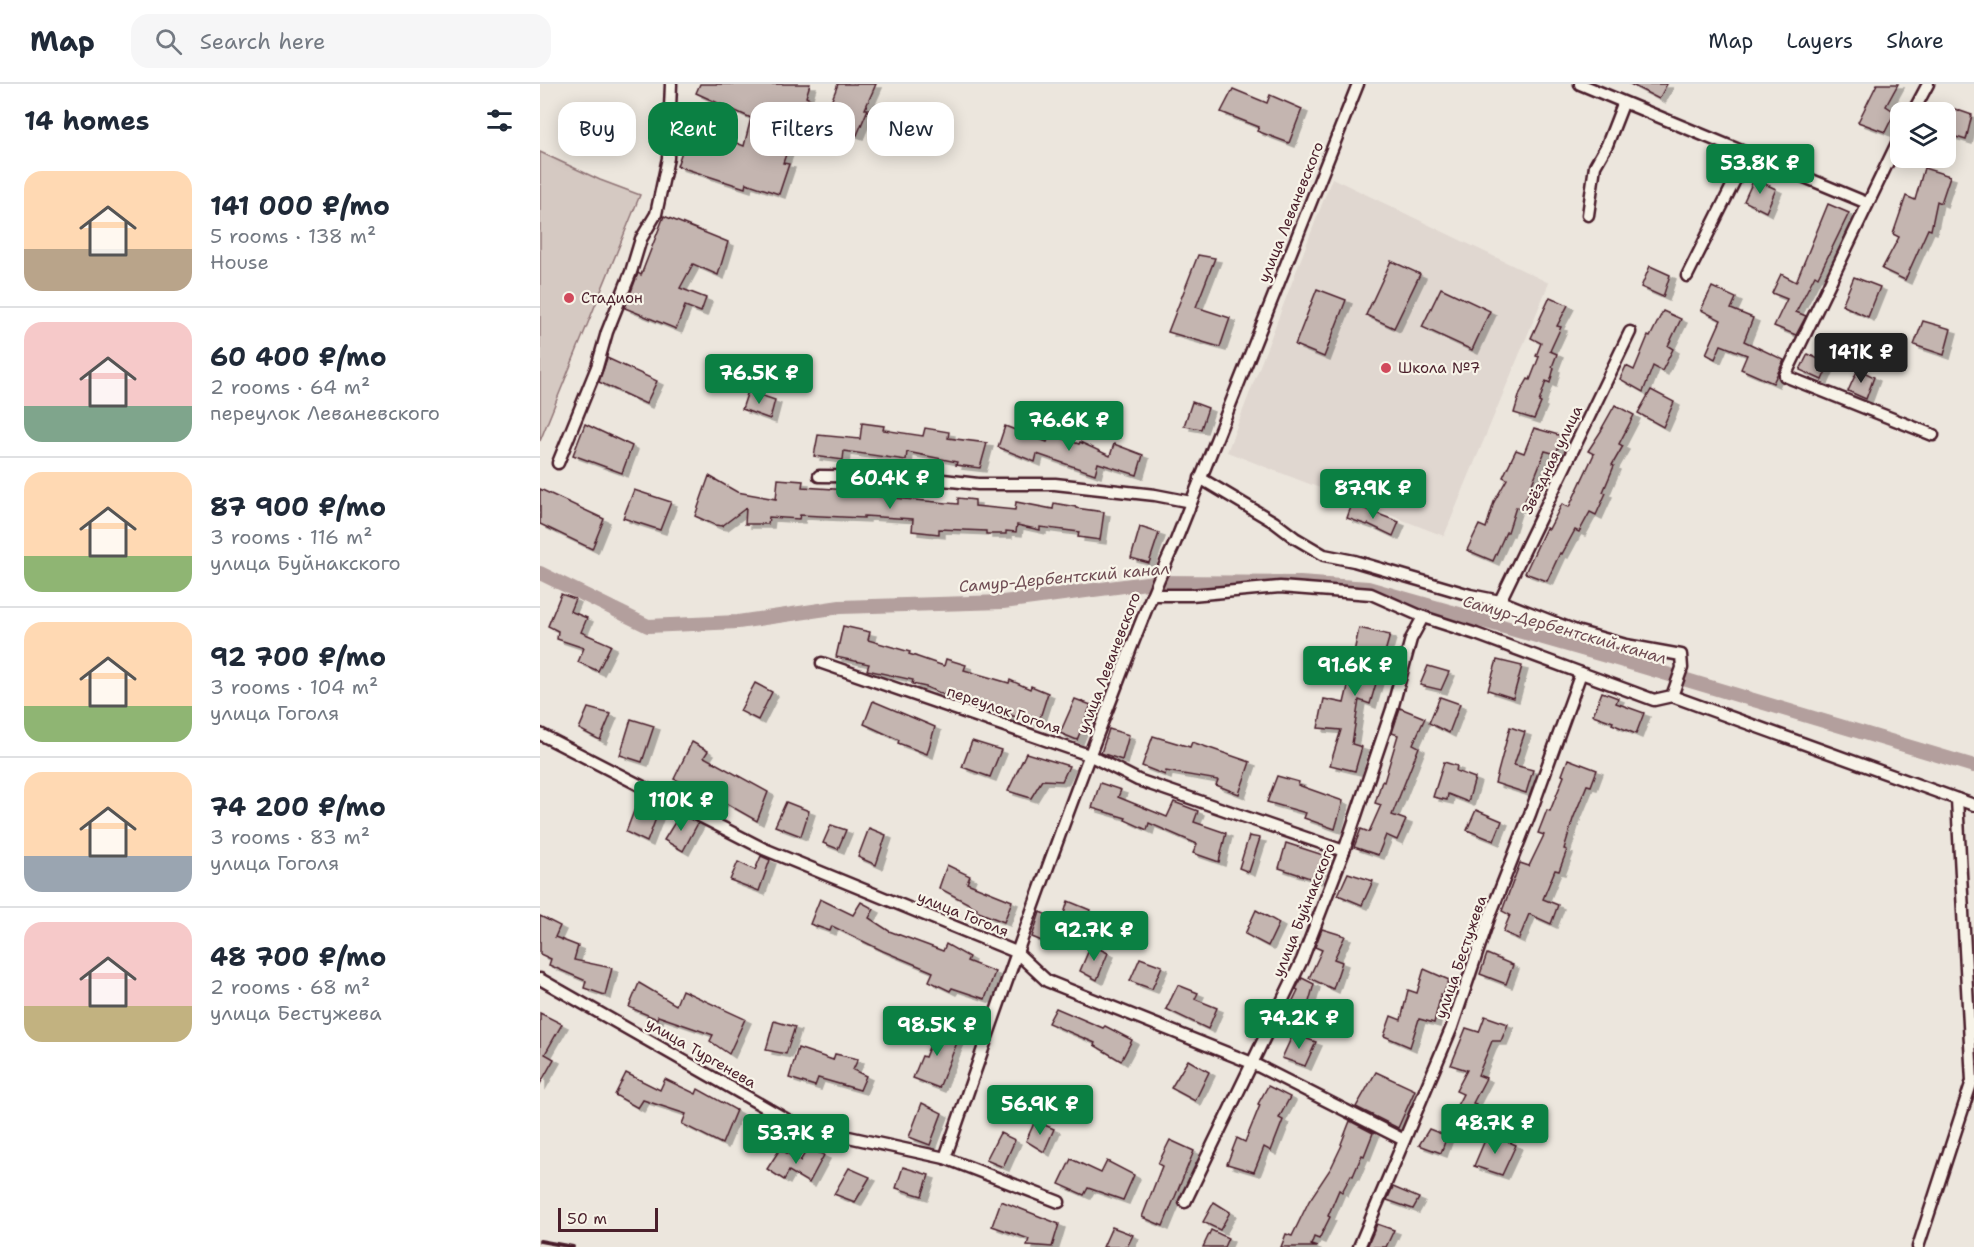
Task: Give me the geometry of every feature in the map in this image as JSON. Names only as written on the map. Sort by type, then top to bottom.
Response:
[{"type":"street","points":[[558,463],[597,367],[607,332],[631,272],[640,239],[656,214],[668,158],[671,84]]},
{"type":"street","name":"улица Леваневского","points":[[945,1158],[1016,952],[1089,755],[1155,587],[1175,543],[1312,204],[1358,84]]},
{"type":"street","points":[[1580,84],[1623,104],[1867,203]]},
{"type":"street","points":[[1918,102],[1928,84]]},
{"type":"street","points":[[1588,215],[1595,166],[1607,145],[1623,104]]},
{"type":"street","points":[[1687,276],[1748,154]]},
{"type":"street","points":[[1890,157],[1785,376],[1933,435]]},
{"type":"street","name":"Звёздная улица","points":[[1500,601],[1630,332]]},
{"type":"street","points":[[819,476],[917,477],[978,484],[1055,484],[1155,495],[1191,502]]},
{"type":"street","points":[[1200,478],[1324,555],[1500,601],[1576,631],[1626,645],[1681,655],[1682,668],[1673,692]]},
{"type":"street","points":[[1155,587],[1191,595],[1280,587],[1371,594],[1423,617],[1476,634],[1654,700],[1673,692],[1974,805]]},
{"type":"street","name":"улица Буйнакского","points":[[1185,1202],[1302,960],[1344,851],[1392,709],[1412,639],[1423,617]]},
{"type":"street","name":"переулок Гоголя","points":[[822,663],[1089,755],[1138,780],[1344,851]]},
{"type":"street","name":"улица Бестужева","points":[[1359,1247],[1452,1027],[1489,918],[1530,814],[1581,673]]},
{"type":"street","name":"улица Гоголя","points":[[540,734],[764,849],[1016,952],[1047,981],[1252,1064],[1404,1140]]},
{"type":"street","points":[[1918,1247],[1972,1081],[1957,799]]},
{"type":"street","name":"улица Тургенева","points":[[540,979],[798,1126],[945,1158],[1059,1202]]},
{"type":"shaded area","name":"Стадион","points":[[540,152],[600,180],[640,195],[540,441]]},
{"type":"shaded area","name":"Школа №7","points":[[1332,178],[1549,283],[1444,536],[1227,452]]},
{"type":"building","points":[[700,84],[810,84],[806,97],[810,99],[809,102],[750,102],[750,118],[738,112],[738,102],[716,102],[696,93]]},
{"type":"building","points":[[838,84],[876,84],[867,102],[865,109],[867,111],[857,135],[855,134],[855,102],[831,102]]},
{"type":"building","points":[[1630,84],[1667,84],[1659,99]]},
{"type":"building","points":[[1877,84],[1898,84],[1886,106],[1890,109],[1890,122],[1885,132],[1858,122]]},
{"type":"building","points":[[1233,89],[1267,103],[1270,95],[1302,109],[1289,143],[1257,131],[1259,127],[1221,112]]},
{"type":"building","points":[[1956,109],[1972,115],[1966,140],[1956,137]]},
{"type":"building","points":[[750,122],[750,156],[785,156],[783,163],[789,164],[779,194],[746,183],[745,188],[677,166],[680,156],[738,156],[738,144],[744,146]]},
{"type":"building","points":[[1924,168],[1950,176],[1941,203],[1937,201],[1931,230],[1928,229],[1905,280],[1882,269],[1899,237],[1893,234],[1906,196],[1915,200]]},
{"type":"building","points":[[1754,179],[1776,189],[1766,212],[1744,201]]},
{"type":"building","points":[[1828,204],[1849,213],[1818,277],[1815,275],[1796,312],[1806,316],[1796,335],[1774,326],[1787,299],[1772,293],[1781,274],[1796,282]]},
{"type":"building","points":[[664,216],[728,242],[718,275],[693,264],[680,288],[706,298],[701,312],[685,306],[676,329],[625,308],[638,273],[641,275]]},
{"type":"building","points":[[1198,255],[1215,258],[1196,307],[1230,318],[1220,347],[1168,332]]},
{"type":"building","points":[[1391,261],[1420,274],[1394,328],[1366,315]]},
{"type":"building","points":[[1650,266],[1670,275],[1663,297],[1641,287]]},
{"type":"building","points":[[1854,277],[1880,287],[1868,317],[1842,305]]},
{"type":"building","points":[[1712,287],[1736,298],[1731,309],[1753,318],[1744,341],[1784,360],[1773,383],[1741,369],[1747,355],[1721,345],[1715,359],[1706,354],[1721,320],[1701,310]]},
{"type":"building","points":[[1441,288],[1490,311],[1472,350],[1422,327]]},
{"type":"building","points":[[1317,289],[1346,300],[1324,357],[1295,345]]},
{"type":"building","points":[[1550,297],[1568,305],[1557,326],[1561,327],[1550,351],[1557,354],[1552,367],[1554,368],[1550,383],[1546,381],[1539,402],[1541,403],[1534,419],[1514,413],[1520,393],[1528,379],[1530,380],[1539,357],[1536,356],[1541,343],[1531,338]]},
{"type":"building","points":[[1663,311],[1681,319],[1668,346],[1673,349],[1662,371],[1653,366],[1643,392],[1620,379],[1626,366],[1634,370],[1648,336],[1650,337]]},
{"type":"building","points":[[1923,321],[1951,329],[1944,355],[1914,345]]},
{"type":"building","points":[[1808,354],[1829,364],[1822,380],[1800,370]]},
{"type":"building","points":[[607,358],[657,381],[646,404],[599,382]]},
{"type":"building","points":[[1858,369],[1874,377],[1866,399],[1848,391]]},
{"type":"building","points":[[1651,390],[1674,402],[1663,427],[1638,413]]},
{"type":"building","points":[[748,391],[775,400],[770,419],[742,409]]},
{"type":"building","points":[[1192,402],[1208,408],[1201,429],[1184,426]]},
{"type":"building","points":[[1615,405],[1634,415],[1619,444],[1623,446],[1612,465],[1614,466],[1603,492],[1606,493],[1596,515],[1590,512],[1579,532],[1575,530],[1562,554],[1560,553],[1547,581],[1525,573],[1546,528],[1549,529],[1562,504],[1569,507],[1594,454],[1588,451]]},
{"type":"building","points":[[862,423],[884,426],[883,430],[923,436],[925,428],[949,432],[948,438],[987,443],[980,468],[956,465],[957,462],[907,452],[906,460],[844,451],[843,460],[814,456],[818,435],[860,439]]},
{"type":"building","points":[[585,424],[632,446],[622,473],[573,455]]},
{"type":"building","points":[[1005,426],[1047,442],[1050,434],[1079,444],[1080,442],[1110,456],[1114,444],[1143,455],[1137,475],[1098,463],[1095,474],[1037,454],[1035,462],[998,447]]},
{"type":"building","points":[[1534,428],[1562,436],[1556,454],[1545,451],[1521,509],[1516,507],[1508,532],[1493,561],[1467,550],[1479,525],[1486,528],[1494,502],[1507,479],[1503,477],[1516,450],[1524,453]]},
{"type":"building","points":[[709,476],[737,492],[776,499],[778,479],[803,481],[802,487],[866,491],[865,495],[958,504],[958,498],[975,500],[975,506],[1015,510],[1016,502],[1053,509],[1054,503],[1104,512],[1100,540],[1078,537],[1079,532],[1040,527],[1040,530],[1017,525],[1016,532],[1006,531],[1006,534],[939,529],[939,534],[912,531],[913,519],[864,516],[864,518],[800,515],[799,519],[769,517],[768,524],[745,524],[746,508],[722,526],[695,516]]},
{"type":"building","points":[[540,489],[604,519],[592,549],[540,524]]},
{"type":"building","points":[[634,490],[671,502],[660,530],[623,518]]},
{"type":"building","points":[[1352,504],[1399,522],[1393,536],[1368,524],[1347,518]]},
{"type":"building","points":[[1140,527],[1159,533],[1149,563],[1131,558]]},
{"type":"building","points":[[561,594],[575,599],[570,611],[587,618],[581,632],[611,645],[598,671],[578,662],[584,648],[557,639],[558,631],[548,626]]},
{"type":"building","points":[[843,626],[870,632],[868,640],[910,652],[909,654],[944,666],[946,659],[966,665],[964,670],[1009,683],[1010,680],[1030,689],[1031,686],[1048,693],[1038,724],[1010,715],[1008,718],[955,697],[954,699],[926,687],[912,684],[913,680],[867,670],[869,664],[836,657]]},
{"type":"building","points":[[1359,628],[1390,635],[1370,704],[1359,700],[1352,744],[1362,747],[1355,771],[1330,765],[1341,730],[1318,728],[1324,699],[1344,703]]},
{"type":"building","points":[[1497,660],[1522,666],[1513,698],[1488,690]]},
{"type":"building","points":[[1428,666],[1449,672],[1441,690],[1420,685]]},
{"type":"building","points":[[755,683],[772,692],[758,720],[740,711]]},
{"type":"building","points":[[1602,692],[1618,698],[1616,703],[1644,713],[1636,734],[1593,715]]},
{"type":"building","points":[[1440,697],[1460,704],[1449,733],[1429,723]]},
{"type":"building","points":[[1075,699],[1091,705],[1077,740],[1060,733]]},
{"type":"building","points":[[873,701],[935,727],[927,754],[898,743],[899,740],[864,724]]},
{"type":"building","points":[[588,708],[611,714],[600,740],[579,729]]},
{"type":"building","points":[[1400,708],[1425,718],[1413,744],[1419,747],[1392,815],[1406,820],[1397,840],[1386,835],[1378,855],[1354,847],[1361,829],[1369,832],[1381,805],[1375,803],[1398,735],[1392,733]]},
{"type":"building","points":[[631,719],[654,726],[642,762],[620,755]]},
{"type":"building","points":[[1510,727],[1525,732],[1514,765],[1533,770],[1526,793],[1495,783]]},
{"type":"building","points":[[1109,729],[1129,735],[1122,760],[1101,753]]},
{"type":"building","points":[[1153,736],[1190,747],[1192,742],[1250,762],[1239,794],[1216,785],[1218,780],[1166,771],[1165,775],[1142,766]]},
{"type":"building","points":[[972,741],[1001,750],[990,777],[962,767]]},
{"type":"building","points":[[692,742],[708,751],[704,757],[768,792],[757,821],[722,801],[719,806],[702,797],[704,791],[674,779]]},
{"type":"building","points":[[1026,753],[1069,766],[1062,781],[1042,780],[1031,798],[1008,791]]},
{"type":"building","points":[[1568,759],[1597,770],[1591,786],[1587,785],[1573,819],[1564,849],[1567,850],[1559,871],[1555,870],[1543,899],[1558,905],[1551,924],[1529,914],[1519,939],[1503,932],[1510,915],[1502,911],[1520,863],[1529,866],[1544,835],[1538,833],[1547,810],[1550,811]]},
{"type":"building","points":[[1444,762],[1457,766],[1456,771],[1475,778],[1468,802],[1448,794],[1447,800],[1433,797]]},
{"type":"building","points":[[1277,776],[1299,782],[1298,785],[1343,801],[1335,829],[1304,818],[1306,813],[1267,802]]},
{"type":"building","points":[[1100,783],[1121,790],[1118,797],[1167,817],[1174,802],[1198,811],[1194,822],[1226,833],[1219,862],[1193,853],[1197,844],[1149,823],[1147,830],[1125,820],[1126,818],[1092,808]]},
{"type":"building","points":[[786,802],[809,811],[801,836],[775,826]]},
{"type":"building","points":[[637,803],[658,813],[647,842],[626,832]]},
{"type":"building","points":[[1476,810],[1502,821],[1494,841],[1467,830]]},
{"type":"building","points":[[680,814],[698,823],[683,851],[664,840]]},
{"type":"building","points":[[831,825],[846,830],[838,849],[823,843]]},
{"type":"building","points":[[869,828],[886,835],[876,865],[858,857]]},
{"type":"building","points":[[1249,836],[1260,838],[1249,872],[1239,868]]},
{"type":"building","points":[[1286,843],[1323,855],[1316,880],[1279,868]]},
{"type":"building","points":[[761,856],[770,860],[759,891],[730,880],[738,862],[755,870]]},
{"type":"building","points":[[947,865],[970,876],[967,883],[1012,901],[1004,922],[976,911],[977,908],[939,888]]},
{"type":"building","points":[[1348,873],[1373,881],[1362,905],[1338,895]]},
{"type":"building","points":[[820,899],[853,915],[861,902],[874,909],[869,918],[889,931],[943,951],[946,944],[969,957],[967,961],[995,972],[985,999],[952,988],[950,991],[929,981],[933,972],[832,926],[830,931],[810,924]]},
{"type":"building","points":[[1068,901],[1090,910],[1083,929],[1062,920]]},
{"type":"building","points":[[1256,910],[1279,923],[1268,946],[1245,934]]},
{"type":"building","points":[[1040,912],[1056,919],[1049,944],[1032,937]]},
{"type":"building","points":[[540,916],[560,926],[555,937],[578,946],[574,960],[612,968],[605,995],[584,988],[586,981],[549,965],[551,959],[540,954]]},
{"type":"building","points":[[1322,929],[1345,936],[1334,959],[1342,962],[1333,989],[1309,978],[1322,950],[1315,947]]},
{"type":"building","points":[[1091,945],[1108,953],[1097,980],[1080,971]]},
{"type":"building","points":[[1487,954],[1513,965],[1506,984],[1480,974]]},
{"type":"building","points":[[1140,958],[1162,966],[1152,989],[1130,981]]},
{"type":"building","points":[[1424,969],[1449,980],[1443,995],[1441,994],[1434,1023],[1419,1019],[1410,1047],[1384,1036],[1391,1016],[1401,1020],[1408,990],[1417,993]]},
{"type":"building","points":[[1302,978],[1314,984],[1307,1009],[1310,1010],[1301,1032],[1282,1023]]},
{"type":"building","points":[[639,983],[676,1005],[682,990],[745,1019],[729,1054],[710,1041],[713,1035],[658,1016],[657,1019],[629,1007]]},
{"type":"building","points":[[1178,985],[1198,993],[1195,999],[1217,1008],[1208,1029],[1166,1009]]},
{"type":"building","points":[[1056,1008],[1103,1028],[1105,1026],[1132,1040],[1121,1061],[1094,1045],[1095,1043],[1048,1023]]},
{"type":"building","points":[[540,1013],[562,1024],[545,1054],[554,1059],[540,1084]]},
{"type":"building","points":[[1485,1016],[1508,1024],[1501,1041],[1492,1041],[1478,1075],[1486,1078],[1473,1103],[1476,1104],[1464,1130],[1447,1124],[1463,1094],[1456,1091],[1467,1070],[1451,1065],[1466,1028],[1479,1032]]},
{"type":"building","points":[[774,1021],[795,1027],[786,1054],[766,1050]]},
{"type":"building","points":[[938,1025],[960,1035],[939,1088],[913,1078],[922,1056],[925,1057]]},
{"type":"building","points":[[1293,1034],[1316,1042],[1305,1066],[1282,1058]]},
{"type":"building","points":[[798,1048],[833,1060],[835,1054],[858,1059],[853,1070],[866,1076],[860,1090],[818,1078],[815,1086],[789,1078]]},
{"type":"building","points":[[1188,1060],[1209,1072],[1195,1101],[1171,1088]]},
{"type":"building","points":[[1376,1072],[1415,1090],[1398,1128],[1356,1107]]},
{"type":"building","points":[[626,1073],[660,1090],[665,1079],[696,1094],[698,1089],[736,1110],[722,1144],[682,1124],[686,1114],[643,1100],[638,1108],[615,1095]]},
{"type":"building","points":[[1268,1086],[1290,1097],[1279,1118],[1283,1120],[1271,1151],[1264,1147],[1254,1172],[1227,1164],[1237,1138],[1245,1142],[1260,1105],[1258,1104]]},
{"type":"building","points":[[922,1103],[942,1113],[930,1145],[909,1137]]},
{"type":"building","points":[[1035,1121],[1054,1129],[1044,1152],[1026,1141]]},
{"type":"building","points":[[1350,1121],[1373,1133],[1353,1176],[1351,1175],[1342,1192],[1339,1190],[1328,1216],[1330,1217],[1319,1239],[1314,1237],[1311,1245],[1317,1247],[1281,1247],[1286,1234],[1292,1236],[1309,1201],[1331,1168]]},
{"type":"building","points":[[1429,1129],[1447,1136],[1441,1153],[1419,1145]]},
{"type":"building","points":[[1000,1133],[1015,1140],[1003,1167],[986,1160]]},
{"type":"building","points":[[1488,1133],[1516,1145],[1502,1175],[1474,1166]]},
{"type":"building","points":[[1170,1140],[1194,1151],[1163,1226],[1142,1217],[1162,1166],[1158,1164]]},
{"type":"building","points":[[808,1148],[824,1155],[809,1183],[789,1171],[784,1180],[767,1169],[780,1149],[800,1161]]},
{"type":"building","points":[[1071,1159],[1101,1173],[1107,1161],[1134,1175],[1123,1200],[1088,1188],[1084,1195],[1059,1184]]},
{"type":"building","points":[[903,1167],[929,1175],[922,1196],[896,1188]]},
{"type":"building","points":[[849,1168],[870,1177],[855,1202],[834,1194]]},
{"type":"building","points":[[1393,1187],[1419,1198],[1413,1209],[1387,1200]]},
{"type":"building","points":[[1001,1201],[1059,1224],[1052,1247],[1027,1245],[1029,1239],[992,1226]]},
{"type":"building","points":[[1214,1202],[1230,1212],[1220,1230],[1203,1222]]},
{"type":"building","points":[[1377,1224],[1394,1230],[1386,1247],[1367,1247]]},
{"type":"building","points":[[1112,1227],[1133,1235],[1127,1247],[1103,1247]]},
{"type":"building","points":[[1211,1230],[1228,1238],[1224,1247],[1203,1247]]},
{"type":"waterway","name":"Самур-Дербентский канал","points":[[540,573],[648,626],[738,622],[840,607],[1003,602],[1154,582],[1300,583],[1368,588],[1620,660],[1974,766]]},
{"type":"railway","points":[[540,1241],[573,1247]]},
{"type":"place","name":"Стадион","points":[[569,298]]},
{"type":"place","name":"Школа №7","points":[[1386,368]]}]
